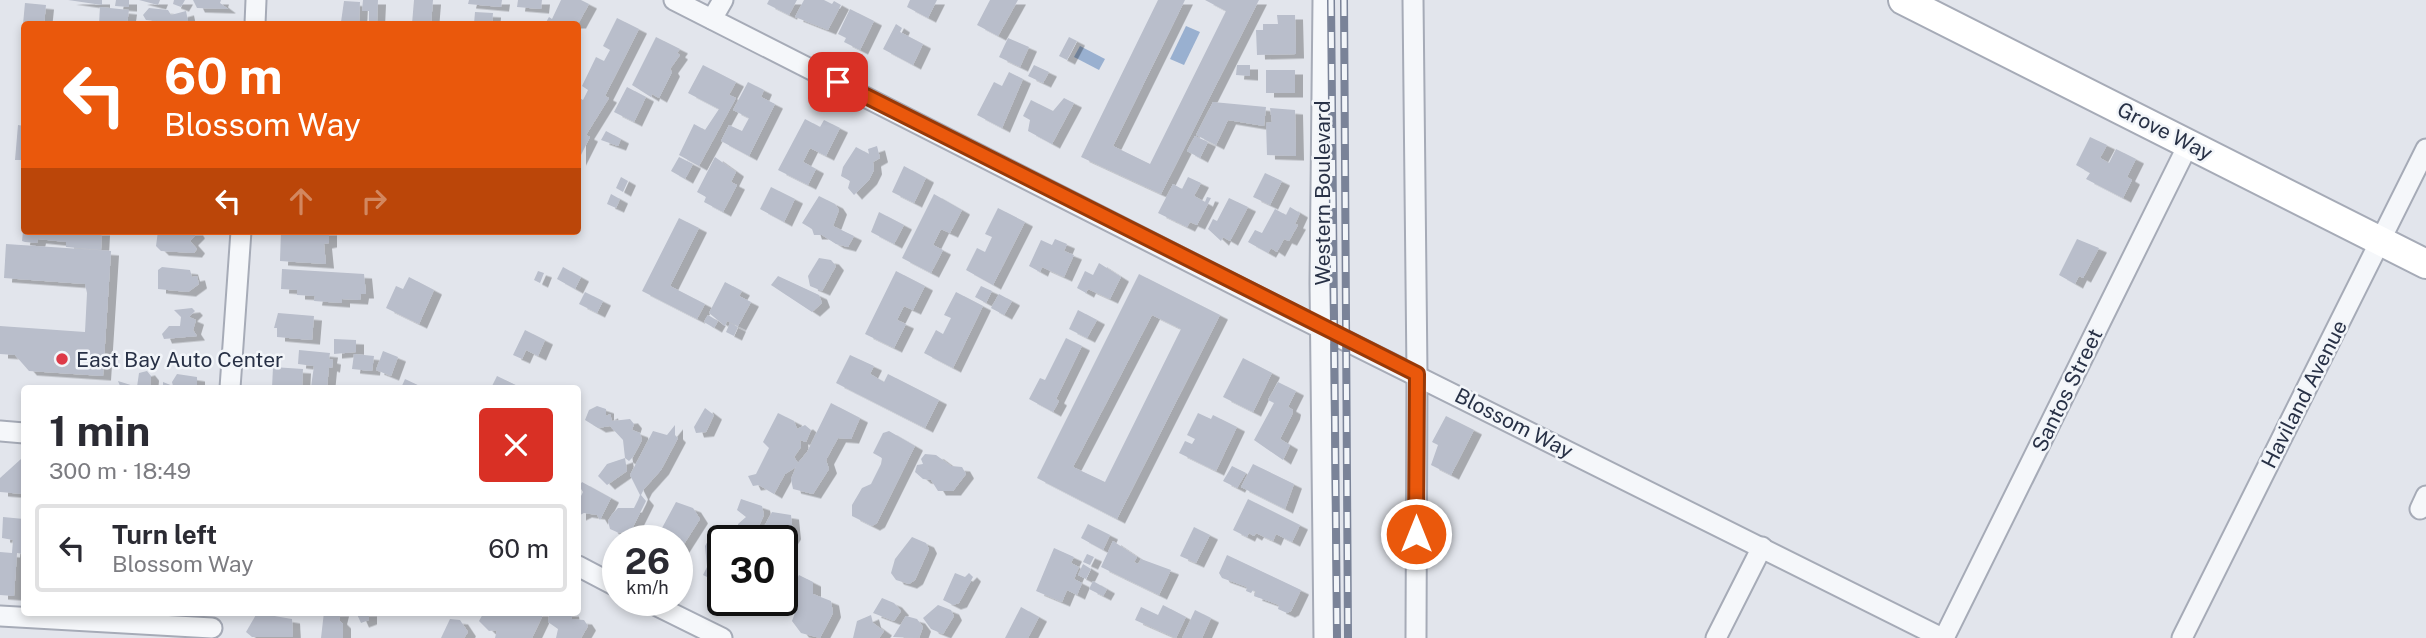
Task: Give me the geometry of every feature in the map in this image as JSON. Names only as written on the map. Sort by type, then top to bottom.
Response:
[{"type":"street","points":[[255,21],[257,0]]},
{"type":"street","name":"Blossom Way","points":[[674,0],[1943,638]]},
{"type":"street","points":[[712,19],[723,0]]},
{"type":"street","name":"Western Boulevard","points":[[1323,0],[1320,327],[1324,638]]},
{"type":"street","points":[[1413,0],[1417,374],[1416,638]]},
{"type":"street","name":"Grove Way","points":[[1903,0],[2426,264]]},
{"type":"street","name":"Santos Street","points":[[1943,638],[2189,143]]},
{"type":"street","name":"Haviland Avenue","points":[[2182,638],[2426,149]]},
{"type":"street","points":[[230,385],[241,235]]},
{"type":"street","points":[[0,431],[21,433]]},
{"type":"street","points":[[1716,638],[1762,547]]},
{"type":"street","points":[[581,568],[602,579]]},
{"type":"street","points":[[0,616],[213,626]]},
{"type":"street","points":[[677,616],[722,638]]},
{"type":"water","points":[[1186,26],[1200,32],[1184,65],[1170,59]]},
{"type":"water","points":[[1080,46],[1105,59],[1099,70],[1074,57]]},
{"type":"building","points":[[68,0],[102,0],[102,5]]},
{"type":"building","points":[[116,0],[129,0],[129,7],[115,6]]},
{"type":"building","points":[[139,0],[160,0],[158,5]]},
{"type":"building","points":[[174,0],[185,0],[181,7],[173,4]]},
{"type":"building","points":[[193,0],[221,0],[220,3],[228,9],[197,8]]},
{"type":"building","points":[[363,0],[378,0],[377,21],[369,21],[369,11],[362,11]]},
{"type":"building","points":[[414,0],[433,0],[431,21],[412,21]]},
{"type":"building","points":[[469,0],[502,0],[501,7],[468,4]]},
{"type":"building","points":[[518,0],[542,0],[541,9],[517,7]]},
{"type":"building","points":[[561,0],[581,0],[589,4],[580,21],[547,21],[549,17],[552,19]]},
{"type":"building","points":[[769,0],[797,0],[789,15],[767,4]]},
{"type":"building","points":[[804,0],[824,0],[832,4],[834,1],[841,5],[828,30],[795,17]]},
{"type":"building","points":[[910,0],[937,0],[928,18],[907,7]]},
{"type":"building","points":[[990,0],[1018,0],[998,36],[977,25]]},
{"type":"building","points":[[1158,0],[1185,0],[1113,146],[1150,164],[1226,11],[1205,0],[1259,0],[1161,194],[1081,157]]},
{"type":"building","points":[[344,1],[360,2],[359,21],[341,21]]},
{"type":"building","points":[[25,3],[46,5],[44,21],[23,21]]},
{"type":"building","points":[[100,7],[129,10],[127,21],[99,21]]},
{"type":"building","points":[[149,8],[168,10],[171,15],[186,11],[188,21],[146,20],[143,15]]},
{"type":"building","points":[[850,9],[874,21],[860,50],[844,42],[846,38],[838,34]]},
{"type":"building","points":[[475,12],[493,13],[492,21],[474,21]]},
{"type":"building","points":[[1277,15],[1295,15],[1296,54],[1257,55],[1256,30],[1263,30],[1263,24],[1278,24]]},
{"type":"building","points":[[617,18],[639,29],[605,96],[609,98],[586,135],[590,137],[581,155],[581,99],[583,100],[588,90],[582,86],[596,57],[604,61],[610,50],[603,46]]},
{"type":"building","points":[[896,24],[902,28],[900,32],[923,44],[913,65],[883,49]]},
{"type":"building","points":[[656,37],[680,49],[677,53],[680,55],[670,69],[672,72],[659,98],[652,94],[651,97],[632,85]]},
{"type":"building","points":[[1069,37],[1077,41],[1067,60],[1059,56]]},
{"type":"building","points":[[1008,38],[1029,47],[1020,67],[999,57]]},
{"type":"building","points":[[703,65],[736,82],[729,95],[736,98],[699,166],[679,155],[694,124],[705,130],[719,109],[688,93]]},
{"type":"building","points":[[1034,65],[1049,72],[1043,83],[1028,76]]},
{"type":"building","points":[[1237,65],[1250,65],[1250,76],[1236,75]]},
{"type":"building","points":[[1266,70],[1295,70],[1295,93],[1266,93]]},
{"type":"building","points":[[1009,72],[1023,79],[1002,128],[977,115],[994,82],[1002,86]]},
{"type":"building","points":[[748,82],[764,90],[761,97],[775,104],[749,156],[721,141],[729,125],[742,131],[749,118],[733,110]]},
{"type":"building","points":[[627,87],[646,97],[634,122],[614,112]]},
{"type":"building","points":[[1064,98],[1074,103],[1052,144],[1028,131],[1030,120],[1023,116],[1031,100],[1053,111]]},
{"type":"building","points":[[1213,102],[1266,107],[1264,126],[1228,120],[1216,145],[1196,135]]},
{"type":"building","points":[[1270,108],[1295,110],[1296,156],[1267,155],[1266,123],[1272,122]]},
{"type":"building","points":[[805,119],[820,127],[824,120],[840,128],[826,156],[810,148],[803,162],[816,169],[808,185],[778,170]]},
{"type":"building","points":[[18,125],[21,126],[21,160],[15,160]]},
{"type":"building","points":[[606,131],[621,139],[618,146],[601,140]]},
{"type":"building","points":[[1195,136],[1208,142],[1200,158],[1187,151]]},
{"type":"building","points":[[2090,137],[2107,145],[2100,158],[2109,163],[2116,149],[2136,159],[2127,177],[2132,180],[2123,198],[2086,179],[2090,173],[2076,165]]},
{"type":"building","points":[[877,146],[880,158],[873,162],[874,170],[869,180],[854,195],[848,188],[850,181],[841,176],[843,167],[856,147],[869,154],[868,149]]},
{"type":"building","points":[[679,157],[693,164],[685,179],[671,171]]},
{"type":"building","points":[[715,157],[736,172],[731,182],[737,185],[723,212],[704,202],[706,197],[697,192]]},
{"type":"building","points":[[904,166],[926,178],[914,203],[892,192]]},
{"type":"building","points":[[1265,173],[1282,181],[1270,205],[1253,197]]},
{"type":"building","points":[[621,177],[628,181],[623,192],[616,188]]},
{"type":"building","points":[[1188,177],[1201,183],[1194,196],[1205,202],[1207,197],[1211,198],[1197,225],[1190,222],[1187,227],[1158,213],[1173,184],[1182,189]]},
{"type":"building","points":[[771,187],[795,199],[784,222],[760,209]]},
{"type":"building","points":[[611,194],[620,199],[616,208],[607,204]]},
{"type":"building","points":[[934,194],[962,210],[950,233],[941,229],[933,245],[943,250],[931,273],[902,258]]},
{"type":"building","points":[[819,196],[835,204],[839,210],[833,226],[854,236],[848,247],[836,244],[822,235],[814,235],[812,229],[802,223]]},
{"type":"building","points":[[1229,198],[1248,207],[1230,241],[1223,237],[1221,241],[1208,229],[1213,219],[1217,221]]},
{"type":"building","points":[[1290,207],[1300,213],[1295,224],[1298,225],[1289,241],[1284,239],[1277,252],[1271,248],[1268,253],[1248,242],[1255,230],[1262,233],[1275,209],[1286,215]]},
{"type":"building","points":[[998,208],[1025,222],[993,285],[966,270],[977,248],[985,252],[992,237],[985,234]]},
{"type":"building","points":[[879,212],[904,225],[894,244],[871,232]]},
{"type":"building","points":[[679,218],[699,228],[670,286],[705,304],[697,319],[642,291]]},
{"type":"building","points":[[23,235],[102,235],[101,250],[66,247],[66,242],[38,239],[37,243],[22,241]]},
{"type":"building","points":[[157,235],[196,235],[190,241],[197,249],[194,253],[161,251],[156,246]]},
{"type":"building","points":[[281,235],[329,235],[329,243],[324,244],[326,264],[280,261]]},
{"type":"building","points":[[1055,239],[1067,244],[1064,251],[1074,255],[1064,277],[1042,267],[1040,272],[1029,266],[1041,240],[1052,245]]},
{"type":"building","points":[[2077,239],[2099,248],[2083,278],[2079,276],[2075,284],[2059,275]]},
{"type":"building","points":[[6,244],[111,251],[103,376],[29,371],[15,355],[0,354],[0,326],[85,332],[85,284],[4,278]]},
{"type":"building","points":[[819,258],[831,260],[836,266],[822,291],[810,286],[808,276]]},
{"type":"building","points":[[1099,263],[1121,277],[1110,299],[1088,289],[1086,293],[1077,288],[1085,271],[1093,275]]},
{"type":"building","points":[[162,267],[190,270],[192,277],[197,276],[199,284],[188,292],[158,289],[158,270]]},
{"type":"building","points":[[563,267],[581,277],[575,289],[557,279]]},
{"type":"building","points":[[282,269],[364,274],[366,294],[361,294],[360,300],[342,299],[342,303],[314,301],[315,296],[297,295],[297,290],[281,289]]},
{"type":"building","points":[[538,271],[544,273],[540,283],[534,280]]},
{"type":"building","points":[[896,271],[925,286],[913,310],[904,306],[897,320],[906,324],[894,348],[865,334]]},
{"type":"building","points":[[1139,274],[1220,315],[1117,519],[1037,478]],"holes":[[[1152,315],[1181,329],[1105,482],[1073,467]]]},
{"type":"building","points":[[778,276],[819,295],[822,303],[812,312],[771,285]]},
{"type":"building","points":[[409,277],[434,290],[419,324],[386,308],[396,286],[403,289]]},
{"type":"building","points":[[725,282],[742,291],[739,296],[751,302],[738,326],[727,321],[725,326],[709,313]]},
{"type":"building","points":[[981,286],[992,291],[986,303],[975,297]]},
{"type":"building","points":[[585,292],[603,301],[597,313],[579,304]]},
{"type":"building","points":[[956,292],[983,306],[953,368],[924,353],[936,330],[943,334],[951,318],[944,315]]},
{"type":"building","points":[[999,294],[1012,301],[1004,315],[991,308]]},
{"type":"building","points":[[192,308],[195,311],[189,317],[196,320],[193,330],[197,336],[164,339],[162,334],[169,326],[180,326],[181,317],[174,310]]},
{"type":"building","points":[[1078,310],[1097,320],[1087,338],[1069,329]]},
{"type":"building","points":[[278,313],[314,316],[312,340],[277,337],[277,328],[274,328]]},
{"type":"building","points":[[708,315],[718,321],[714,328],[704,322]]},
{"type":"building","points":[[730,323],[738,327],[734,336],[726,332]]},
{"type":"building","points":[[525,330],[545,340],[538,356],[526,350],[522,359],[513,355]]},
{"type":"building","points":[[1066,338],[1082,346],[1056,399],[1059,401],[1053,412],[1029,399],[1040,378],[1045,380]]},
{"type":"building","points":[[334,339],[356,340],[356,352],[334,354]]},
{"type":"building","points":[[299,350],[330,353],[329,359],[333,360],[332,368],[329,367],[327,385],[311,385],[314,366],[298,364]]},
{"type":"building","points":[[383,351],[398,357],[391,376],[376,370]]},
{"type":"building","points":[[354,354],[374,356],[372,371],[352,369]]},
{"type":"building","points":[[850,355],[874,366],[870,374],[884,382],[888,374],[939,400],[925,428],[836,383]]},
{"type":"building","points":[[1243,358],[1272,373],[1253,412],[1223,397]]},
{"type":"building","points":[[273,367],[303,369],[302,385],[272,385]]},
{"type":"building","points":[[147,371],[151,376],[150,385],[137,385],[139,373]]},
{"type":"building","points":[[177,374],[197,377],[197,385],[173,385]]},
{"type":"building","points":[[497,376],[516,385],[492,385]]},
{"type":"building","points":[[405,379],[418,385],[402,385]]},
{"type":"building","points":[[1278,382],[1296,391],[1288,407],[1293,410],[1292,415],[1280,439],[1290,445],[1283,460],[1254,440],[1274,403],[1268,400]]},
{"type":"building","points":[[831,403],[860,418],[851,439],[838,438],[826,460],[829,469],[813,494],[793,489],[791,479],[796,467],[785,474],[774,494],[759,485],[753,486],[748,476],[756,474],[769,448],[763,442],[778,413],[794,421],[797,429],[805,425],[811,430],[806,442],[800,440],[801,447],[794,457],[798,463],[807,452]]},
{"type":"building","points":[[597,406],[606,409],[606,416],[610,414],[612,421],[630,419],[634,424],[632,430],[640,433],[642,440],[629,461],[625,458],[623,440],[610,426],[598,428],[585,420],[589,410]]},
{"type":"building","points":[[705,408],[714,415],[706,432],[696,433],[694,427]]},
{"type":"building","points":[[1198,413],[1211,419],[1213,415],[1237,427],[1216,471],[1179,453],[1185,441],[1192,444],[1195,439],[1187,435]]},
{"type":"building","points":[[1446,416],[1474,430],[1451,475],[1431,465],[1438,445],[1432,442]]},
{"type":"building","points":[[675,425],[675,435],[678,438],[661,470],[644,489],[641,495],[646,501],[634,525],[609,525],[608,521],[618,508],[634,508],[638,500],[640,495],[630,475],[653,431],[667,435]]},
{"type":"building","points":[[889,431],[915,446],[877,523],[872,526],[852,516],[852,505],[862,488],[871,484],[881,464],[882,458],[873,453],[883,433]]},
{"type":"building","points":[[925,454],[936,455],[951,466],[962,467],[966,474],[953,491],[938,491],[931,480],[923,479],[915,472],[917,465],[923,464],[921,459]]},
{"type":"building","points":[[625,458],[627,471],[607,485],[598,476],[607,464]]},
{"type":"building","points":[[21,459],[21,494],[0,492],[0,478]]},
{"type":"building","points":[[1253,464],[1294,484],[1285,509],[1241,487]]},
{"type":"building","points":[[1232,466],[1246,473],[1237,488],[1223,481]]},
{"type":"building","points":[[581,483],[611,498],[600,520],[597,515],[581,514]]},
{"type":"building","points":[[741,499],[762,506],[764,515],[759,525],[738,525],[746,517],[737,510]]},
{"type":"building","points":[[1248,499],[1300,525],[1292,542],[1276,534],[1273,541],[1256,533],[1254,536],[1249,533],[1247,537],[1233,530]]},
{"type":"building","points":[[676,502],[693,508],[700,519],[693,530],[693,525],[664,525]]},
{"type":"building","points":[[772,512],[791,515],[792,525],[765,525]]},
{"type":"building","points":[[3,517],[21,519],[21,554],[17,553],[14,596],[0,595],[0,552],[12,553],[13,540],[2,538]]},
{"type":"building","points":[[1088,524],[1110,535],[1103,550],[1081,538]]},
{"type":"building","points":[[1194,527],[1210,535],[1196,563],[1180,556]]},
{"type":"building","points":[[912,537],[926,543],[929,549],[915,580],[909,584],[896,580],[891,573],[895,559]]},
{"type":"building","points":[[1113,541],[1137,557],[1134,562],[1138,564],[1141,559],[1171,570],[1159,595],[1101,567]]},
{"type":"building","points":[[1054,548],[1074,557],[1071,563],[1079,567],[1074,579],[1082,583],[1077,595],[1067,590],[1062,602],[1036,591]]},
{"type":"building","points":[[1087,554],[1094,557],[1090,565],[1083,562]]},
{"type":"building","points":[[1227,555],[1301,590],[1291,611],[1287,613],[1278,609],[1279,605],[1254,596],[1256,592],[1253,590],[1251,593],[1246,591],[1247,587],[1222,578],[1219,573]]},
{"type":"building","points":[[1083,564],[1091,569],[1086,579],[1078,575]]},
{"type":"building","points":[[955,573],[965,577],[969,573],[973,577],[959,603],[953,605],[943,600]]},
{"type":"building","points":[[798,577],[813,582],[813,594],[831,601],[833,613],[820,638],[801,633],[792,621],[794,616],[798,616]]},
{"type":"building","points":[[1093,581],[1107,589],[1103,596],[1089,589]]},
{"type":"building","points":[[882,598],[894,603],[901,611],[894,621],[873,613]]},
{"type":"building","points":[[938,605],[951,610],[954,616],[943,634],[931,629],[923,618]]},
{"type":"building","points":[[1163,605],[1186,617],[1176,638],[1135,620],[1141,607],[1158,615]]},
{"type":"building","points":[[1021,607],[1039,617],[1028,638],[1005,638]]},
{"type":"building","points":[[1195,610],[1211,618],[1202,638],[1182,638]]},
{"type":"building","points":[[871,615],[873,623],[884,631],[879,638],[853,638],[857,621]]},
{"type":"building","points":[[255,616],[292,619],[293,637],[252,637],[246,632]]},
{"type":"building","points":[[324,616],[340,616],[343,638],[321,638]]},
{"type":"building","points":[[358,616],[369,616],[369,620],[361,623]]},
{"type":"building","points":[[482,616],[543,616],[532,638],[495,638],[497,630],[489,631],[479,621]]},
{"type":"building","points":[[549,616],[572,616],[572,619],[584,620],[588,626],[581,638],[556,638],[558,629],[548,622]]},
{"type":"building","points":[[906,616],[917,619],[923,627],[919,638],[893,637]]},
{"type":"building","points":[[450,619],[460,620],[468,632],[464,638],[441,638]]},
{"type":"railway","points":[[1331,0],[1337,638]]},
{"type":"railway","points":[[1344,0],[1348,638]]},
{"type":"place","name":"East Bay Auto Center","points":[[62,359]]},
{"type":"route","points":[[838,82],[1005,169],[1148,238],[1296,316],[1417,374],[1416,534]]}]
